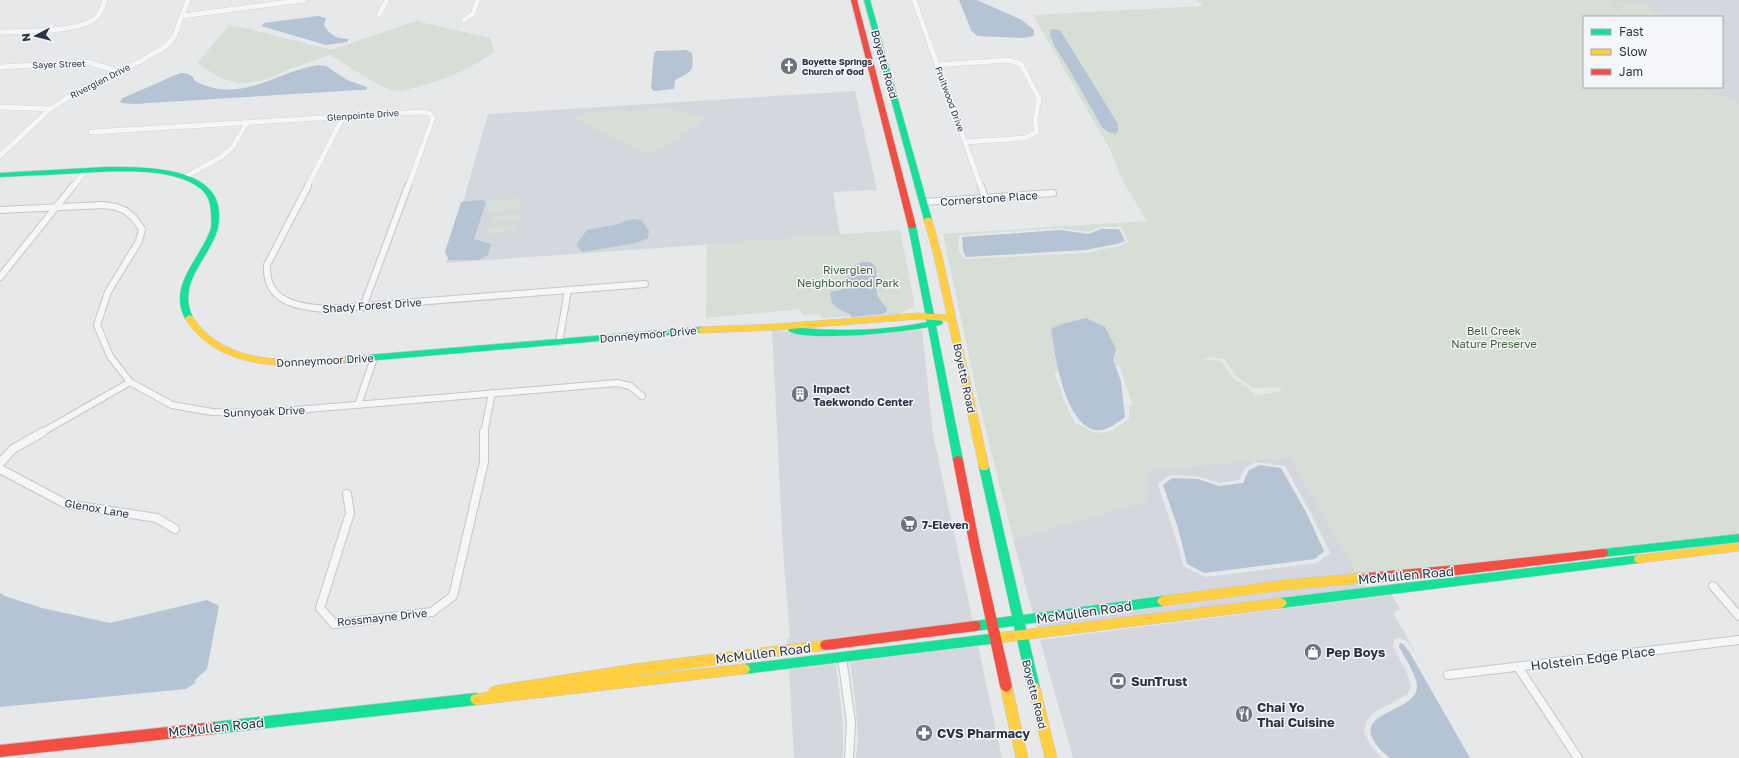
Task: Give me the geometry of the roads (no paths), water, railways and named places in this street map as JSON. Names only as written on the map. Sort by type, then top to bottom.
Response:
[{"type":"street","points":[[0,32],[63,29],[81,24],[97,16],[105,0]]},
{"type":"street","name":"Riverglen Drive","points":[[0,156],[50,109],[80,90],[141,61],[165,46],[174,37],[188,0]]},
{"type":"street","points":[[182,16],[304,0]]},
{"type":"street","points":[[379,15],[387,0]]},
{"type":"street","points":[[464,20],[473,14],[478,0]]},
{"type":"street","name":"Boyette Road","points":[[854,0],[908,205],[932,320],[975,547],[1022,758]]},
{"type":"street","name":"Boyette Road","points":[[867,0],[924,202],[952,318],[985,478],[1021,636],[1051,758]]},
{"type":"street","name":"Fruitwood Drive","points":[[914,0],[985,198]]},
{"type":"street","points":[[937,64],[1008,60],[1021,64],[1040,99],[1035,122],[1037,132],[1025,138],[966,142]]},
{"type":"street","name":"Sayer Street","points":[[0,67],[88,62],[118,71]]},
{"type":"street","points":[[0,107],[50,109]]},
{"type":"street","name":"Glenpointe Drive","points":[[91,132],[419,112],[429,113],[433,118],[363,307]]},
{"type":"street","name":"Shady Forest Drive","points":[[343,117],[267,265],[267,279],[273,291],[282,299],[310,308],[327,309],[645,284]]},
{"type":"street","points":[[185,177],[221,157],[232,148],[248,123]]},
{"type":"street","name":"Donneymoor Drive","points":[[0,176],[86,170],[143,169],[167,172],[185,177],[203,188],[213,199],[216,211],[216,224],[188,277],[184,295],[186,314],[195,330],[209,341],[236,354],[271,362],[296,363],[374,358],[726,327],[777,327],[918,316],[932,320],[952,318]]},
{"type":"street","points":[[0,277],[86,170]]},
{"type":"street","name":"Cornerstone Place","points":[[924,202],[1053,193]]},
{"type":"street","name":"Sunnyoak Drive","points":[[0,210],[89,204],[114,206],[136,218],[142,229],[139,241],[108,292],[97,325],[110,356],[130,382],[172,405],[212,412],[260,413],[617,384],[630,386],[642,396]]},
{"type":"street","points":[[559,342],[568,290]]},
{"type":"street","points":[[358,405],[374,358]]},
{"type":"street","points":[[0,463],[13,449],[130,382]]},
{"type":"street","name":"Rossmayne Drive","points":[[347,494],[350,513],[320,608],[334,624],[432,612],[453,596],[484,462],[484,430],[492,394]]},
{"type":"street","name":"Glenox Lane","points":[[0,469],[66,504],[157,518],[175,529]]},
{"type":"street","name":"McMullen Road","points":[[431,703],[565,679],[634,669],[1018,621],[1285,585],[1420,574],[1739,538]]},
{"type":"street","name":"McMullen Road","points":[[0,751],[431,703],[567,690],[1739,548]]},
{"type":"street","points":[[1713,586],[1739,616]]},
{"type":"street","name":"Holstein Edge Place","points":[[1448,675],[1739,640]]},
{"type":"street","points":[[842,657],[850,722],[851,738],[849,758]]},
{"type":"street","points":[[1518,667],[1578,758]]},
{"type":"street","points":[[565,679],[567,690]]},
{"type":"water","points":[[959,0],[977,0],[1022,20],[1034,30],[1034,36],[1022,38],[977,36],[971,30]]},
{"type":"water","points":[[318,16],[326,18],[324,25],[331,34],[337,37],[349,39],[347,42],[326,45],[261,26],[264,23]]},
{"type":"water","points":[[1051,29],[1060,30],[1118,124],[1116,134],[1108,132],[1102,127],[1056,49],[1050,36]]},
{"type":"water","points":[[686,50],[692,53],[693,64],[691,71],[675,80],[674,89],[654,91],[651,88],[654,53],[656,51]]},
{"type":"water","points":[[318,65],[326,66],[347,80],[367,87],[366,90],[134,104],[121,103],[120,101],[123,98],[180,73],[189,74],[195,81],[212,87],[228,90],[258,85],[302,69]]},
{"type":"water","points":[[483,200],[486,203],[474,239],[491,244],[488,255],[479,260],[449,260],[445,252],[461,202]]},
{"type":"water","points":[[632,219],[641,220],[649,231],[648,238],[636,243],[583,252],[576,245],[587,230],[615,225]]},
{"type":"water","points":[[1101,229],[1119,229],[1125,241],[1085,250],[966,257],[963,251],[962,237],[1060,230],[1089,234]]},
{"type":"water","points":[[870,262],[876,267],[877,295],[887,308],[887,311],[883,314],[851,317],[850,314],[838,309],[835,306],[831,300],[831,291],[844,288],[849,281],[845,274],[857,264]]},
{"type":"water","points":[[1086,318],[1105,327],[1116,349],[1113,360],[1121,381],[1125,417],[1103,430],[1095,430],[1084,425],[1076,415],[1069,402],[1063,386],[1055,354],[1051,329],[1062,324]]},
{"type":"water","points":[[1260,465],[1281,468],[1307,514],[1324,551],[1315,559],[1204,573],[1187,564],[1178,528],[1163,485],[1172,478],[1198,479],[1219,486],[1243,483],[1249,470]]},
{"type":"water","points":[[0,593],[42,608],[110,623],[207,600],[219,606],[207,669],[193,682],[198,681],[186,689],[0,707]]},
{"type":"water","points":[[1400,643],[1403,644],[1410,653],[1470,758],[1390,758],[1375,743],[1372,737],[1371,729],[1374,722],[1406,702],[1413,696],[1417,689],[1416,679],[1399,647]]},
{"type":"place","name":"Boyette Springs Church of God","points":[[789,66]]},
{"type":"place","name":"Impact Taekwondo Center","points":[[800,394]]},
{"type":"place","name":"7-Eleven","points":[[909,524]]},
{"type":"place","name":"Pep Boys","points":[[1313,652]]},
{"type":"place","name":"SunTrust","points":[[1118,681]]},
{"type":"place","name":"Chai Yo Thai Cuisine","points":[[1244,714]]},
{"type":"place","name":"CVS Pharmacy","points":[[924,733]]},
{"type":"park label","name":"Riverglen Neighborhood Park","points":[[848,275]]},
{"type":"park label","name":"Bell Creek Nature Preserve","points":[[1494,336]]}]
